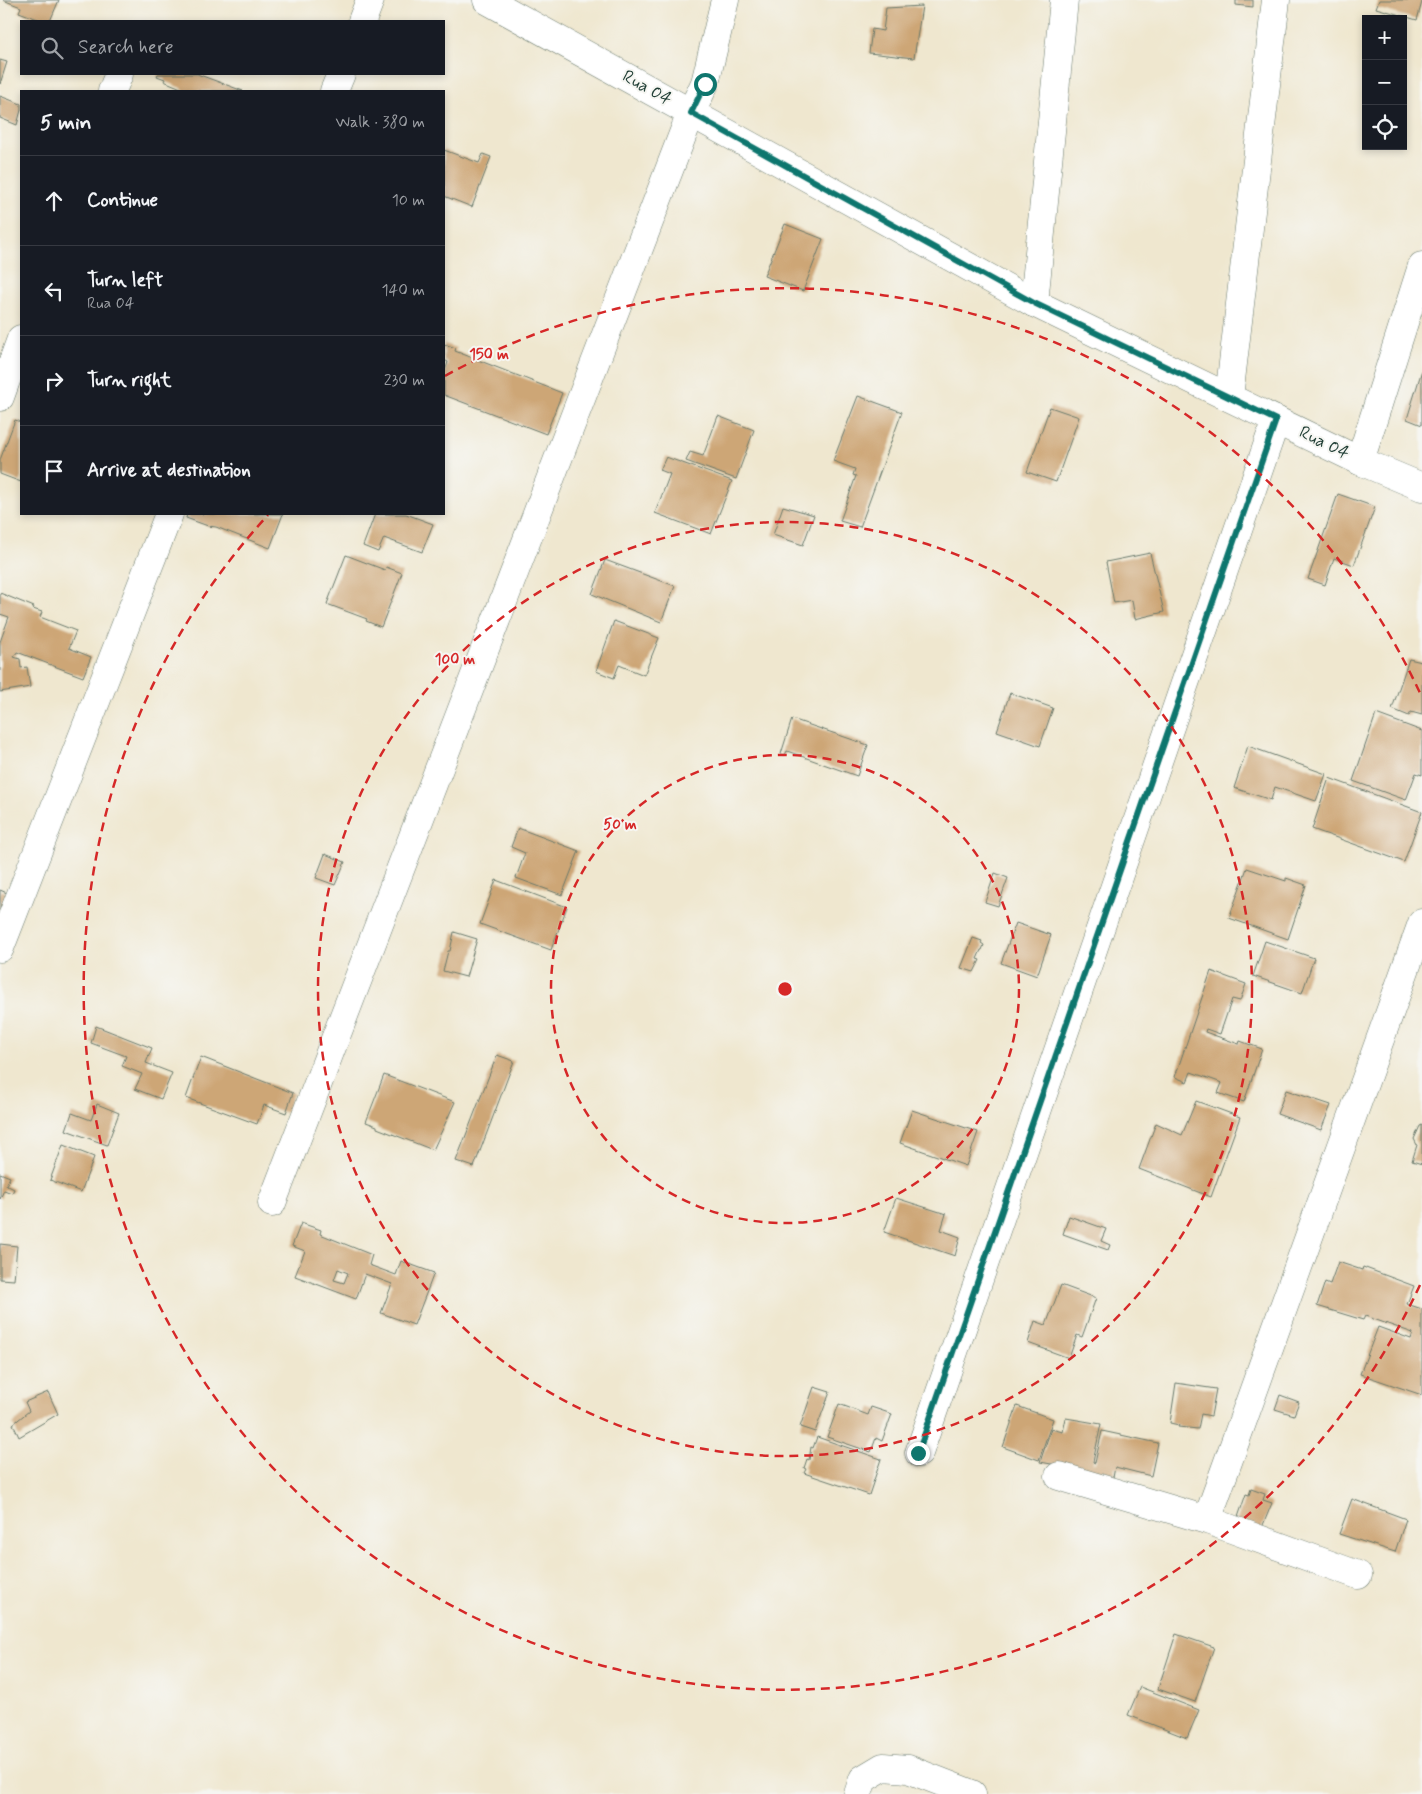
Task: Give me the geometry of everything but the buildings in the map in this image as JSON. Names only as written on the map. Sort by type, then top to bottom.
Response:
[{"type":"street","points":[[362,20],[370,0]]},
{"type":"street","name":"Rua 04","points":[[487,0],[1034,303],[1360,461],[1422,487]]},
{"type":"street","points":[[272,1203],[691,113],[705,84],[725,0]]},
{"type":"street","points":[[1034,303],[1064,0]]},
{"type":"street","points":[[1229,397],[1276,0]]},
{"type":"street","points":[[112,90],[119,75]]},
{"type":"street","points":[[334,90],[341,75]]},
{"type":"street","points":[[1360,461],[1422,266]]},
{"type":"street","points":[[0,397],[20,342]]},
{"type":"street","points":[[918,1453],[1276,420]]},
{"type":"street","points":[[0,948],[169,515]]},
{"type":"street","points":[[1207,1520],[1422,923]]},
{"type":"street","points":[[1059,1476],[1207,1520],[1358,1575]]},
{"type":"street","points":[[858,1794],[864,1779],[884,1767],[908,1769],[972,1794]]},
{"type":"route","points":[[705,84],[691,113],[1034,303],[1276,420],[918,1453]]}]
